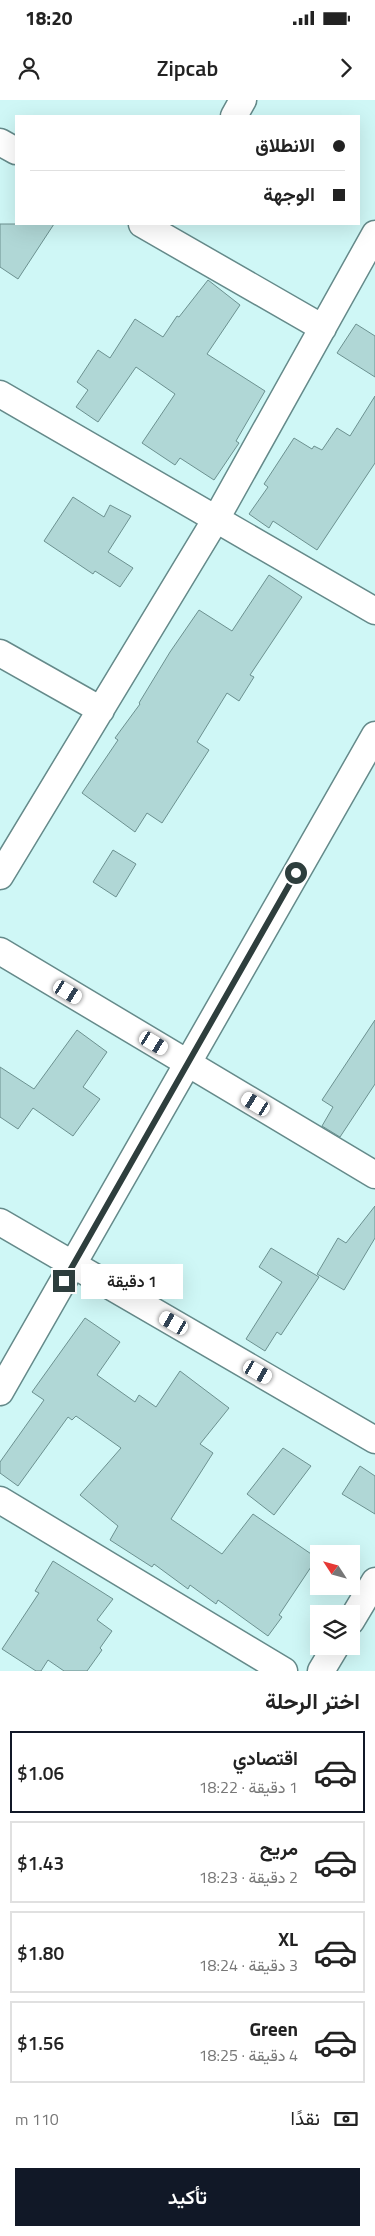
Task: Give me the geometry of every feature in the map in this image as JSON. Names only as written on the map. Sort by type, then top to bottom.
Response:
[{"type":"street","points":[[235,115],[243,100]]},
{"type":"street","points":[[0,142],[15,150]]},
{"type":"street","points":[[159,228],[322,328]]},
{"type":"street","points":[[0,876],[216,518],[375,234]]},
{"type":"street","points":[[0,394],[375,611]]},
{"type":"street","points":[[0,653],[100,710]]},
{"type":"street","points":[[0,1392],[375,735]]},
{"type":"street","points":[[0,952],[375,1175]]},
{"type":"street","points":[[0,1222],[375,1440]]},
{"type":"street","points":[[0,1500],[284,1671]]},
{"type":"street","points":[[360,1606],[375,1581]]},
{"type":"street","points":[[321,1671],[331,1655]]},
{"type":"building","points":[[0,224],[53,225],[18,279],[0,267]]},
{"type":"building","points":[[208,280],[240,305],[207,354],[265,391],[236,441],[239,443],[214,480],[180,458],[175,465],[142,443],[175,394],[136,367],[98,422],[76,407],[88,390],[77,382],[98,350],[110,358],[135,319],[163,337],[177,316],[179,317]]},
{"type":"building","points":[[356,324],[375,336],[375,377],[337,353]]},
{"type":"building","points":[[375,396],[375,463],[317,550],[273,521],[269,528],[249,514],[268,487],[264,484],[294,438],[312,449],[314,446],[322,450],[337,428],[350,436]]},
{"type":"building","points":[[73,497],[104,517],[110,505],[131,516],[108,552],[133,568],[120,587],[95,571],[93,574],[44,541]]},
{"type":"building","points":[[269,575],[302,597],[250,675],[254,677],[239,701],[227,693],[197,742],[209,750],[162,823],[147,813],[135,832],[82,793],[118,740],[115,738],[140,704],[170,652],[199,610],[232,631]]},
{"type":"building","points":[[113,850],[136,864],[116,897],[93,882]]},
{"type":"building","points":[[375,1020],[375,1084],[340,1137],[322,1126],[333,1107],[322,1100]]},
{"type":"building","points":[[77,1030],[107,1052],[83,1087],[100,1099],[73,1136],[33,1108],[18,1129],[0,1117],[0,1067],[34,1089]]},
{"type":"building","points":[[375,1206],[375,1238],[344,1290],[317,1274],[338,1238],[346,1243]]},
{"type":"building","points":[[271,1248],[319,1277],[281,1335],[277,1332],[265,1351],[246,1339],[282,1282],[259,1267]]},
{"type":"building","points":[[85,1318],[120,1342],[97,1375],[135,1402],[139,1395],[156,1407],[180,1371],[229,1408],[200,1444],[213,1453],[171,1519],[222,1554],[253,1514],[310,1553],[310,1568],[279,1615],[282,1617],[268,1636],[218,1600],[216,1604],[190,1585],[188,1589],[154,1564],[152,1567],[110,1540],[118,1526],[80,1495],[121,1448],[76,1416],[72,1420],[68,1417],[18,1486],[0,1473],[0,1462],[44,1400],[32,1392]]},
{"type":"building","points":[[283,1448],[311,1466],[274,1515],[247,1494]]},
{"type":"building","points":[[360,1466],[375,1476],[375,1514],[342,1494]]},
{"type":"building","points":[[53,1561],[113,1599],[97,1620],[112,1631],[100,1648],[102,1650],[87,1671],[64,1671],[48,1660],[41,1671],[36,1671],[2,1649],[39,1593],[35,1591]]},
{"type":"route","points":[[64,1281],[296,873]]}]
